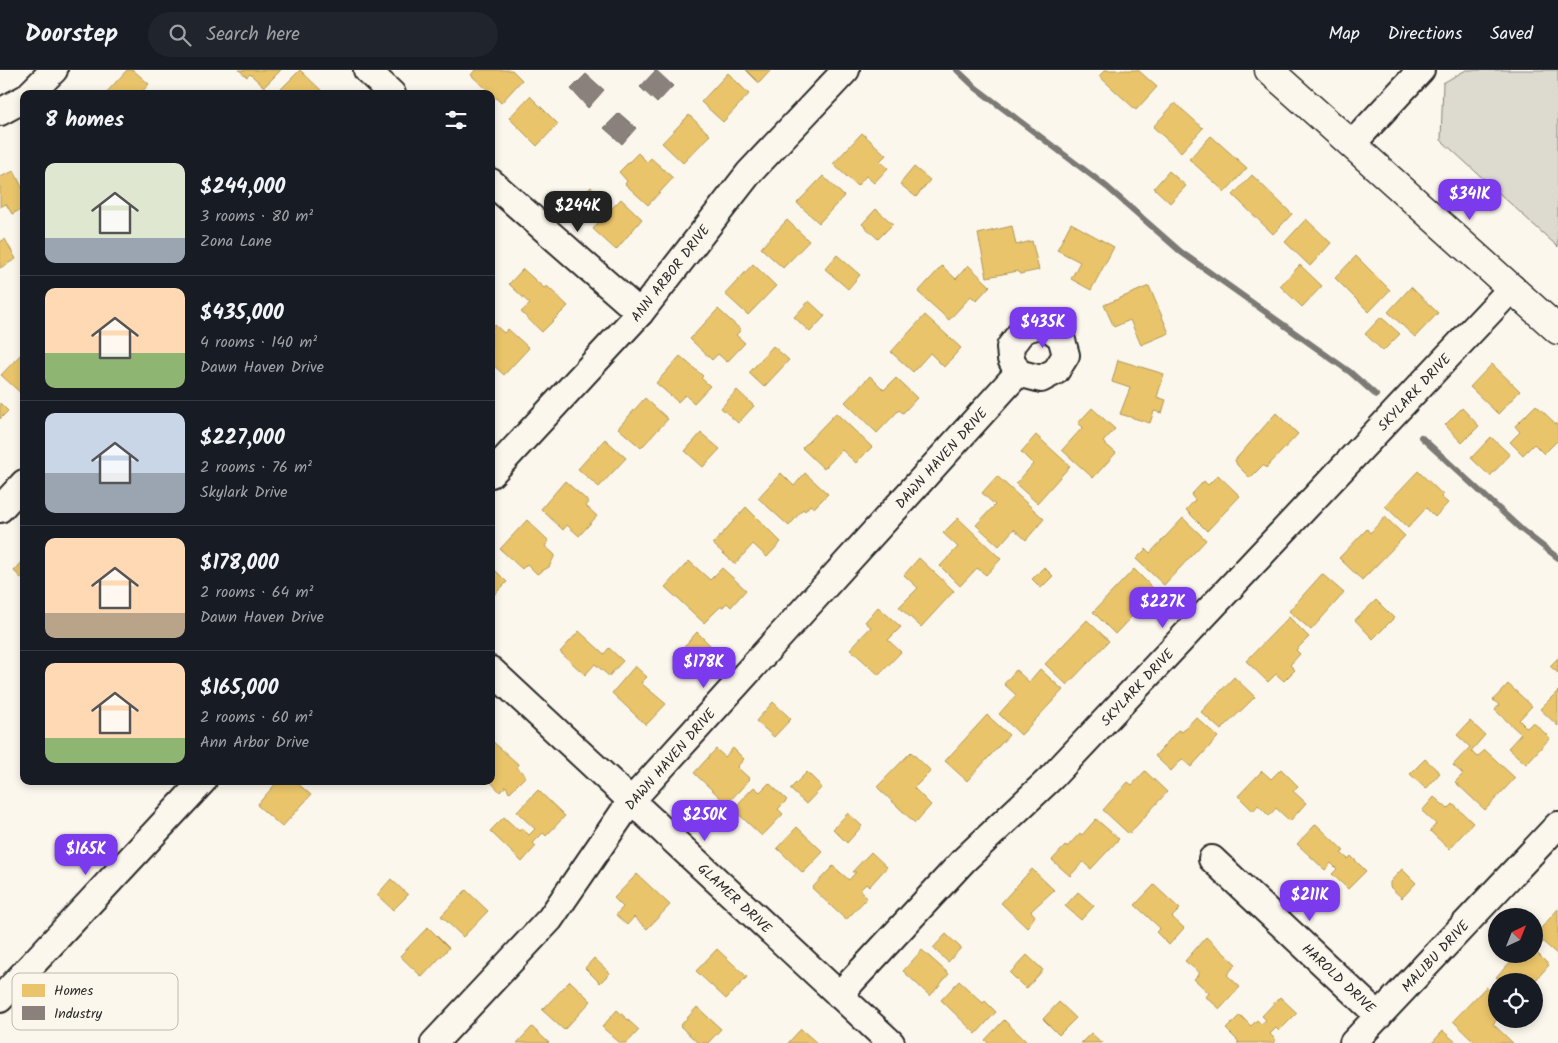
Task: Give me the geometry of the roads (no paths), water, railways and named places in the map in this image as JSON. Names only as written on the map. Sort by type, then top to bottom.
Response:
[{"type":"main road","points":[[1269,70],[1558,330]]},
{"type":"street","points":[[34,90],[54,70]]},
{"type":"street","points":[[367,70],[386,90]]},
{"type":"street","name":"ANN ARBOR DRIVE","points":[[495,470],[640,313],[750,173],[846,70]]},
{"type":"street","points":[[1352,144],[1421,70]]},
{"type":"street","points":[[0,112],[20,102]]},
{"type":"street","points":[[495,186],[640,313]]},
{"type":"street","name":"SKYLARK DRIVE","points":[[839,995],[964,860],[1052,777],[1512,288]]},
{"type":"street","name":"DAWN HAVEN DRIVE","points":[[434,1043],[550,919],[631,801],[1018,373]]},
{"type":"street","points":[[0,508],[20,487]]},
{"type":"street","name":"GLAMER DRIVE","points":[[495,674],[891,1043]]},
{"type":"street","points":[[24,973],[199,785]]},
{"type":"street","name":"MALIBU DRIVE","points":[[1353,1043],[1558,825]]},
{"type":"street","name":"HAROLD DRIVE","points":[[1212,859],[1379,1016]]},
{"type":"street","points":[[0,999],[12,986]]},
{"type":"waterway","points":[[957,70],[976,88],[1107,187],[1181,252],[1350,372],[1376,395]]},
{"type":"waterway","points":[[1421,437],[1522,530],[1558,558]]}]
